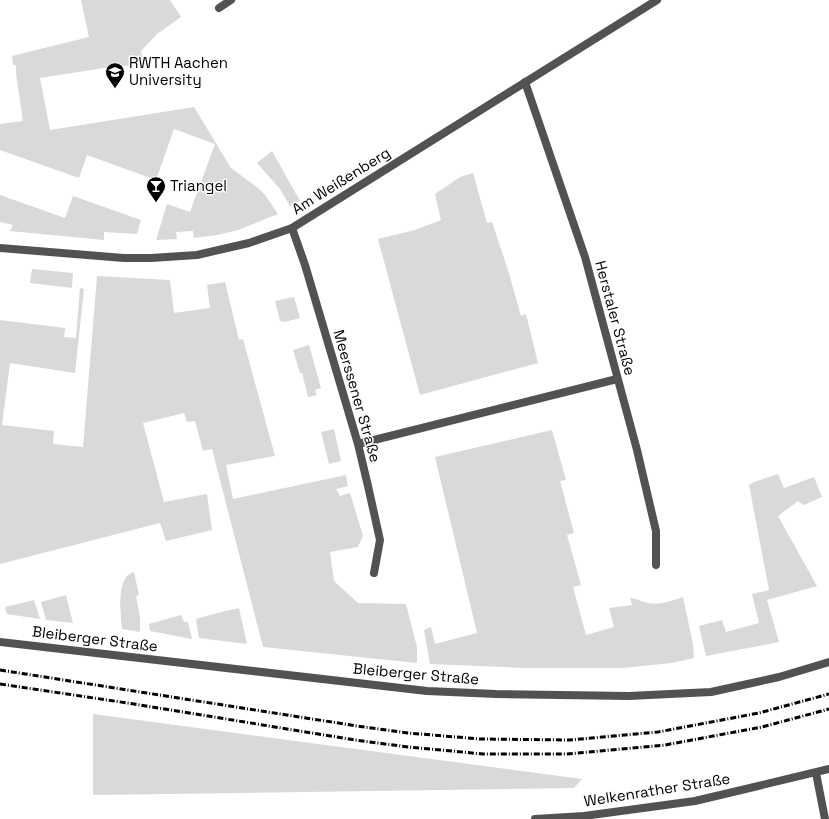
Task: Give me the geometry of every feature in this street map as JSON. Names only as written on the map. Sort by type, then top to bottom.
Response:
[{"type":"street","points":[[219,8],[231,0]]},
{"type":"street","name":"Am Weißenberg","points":[[0,248],[124,258],[159,258],[197,255],[249,243],[292,228],[657,0]]},
{"type":"street","name":"Herstaler Straße","points":[[525,82],[585,257],[637,450],[655,525],[656,565]]},
{"type":"street","name":"Meerssener Straße","points":[[292,228],[305,265],[358,444],[380,540],[374,573]]},
{"type":"street","points":[[358,444],[617,379]]},
{"type":"street","name":"Bleiberger Straße","points":[[0,642],[427,692],[496,694],[629,696],[711,692],[779,677],[829,662]]},
{"type":"street","name":"Welkenrather Straße","points":[[535,819],[584,816],[695,801],[829,769]]},
{"type":"street","points":[[816,773],[825,819]]},
{"type":"shaded area","points":[[81,0],[170,0],[181,17],[157,34],[141,51],[143,64],[104,68],[40,78],[50,130],[194,107],[231,168],[258,188],[265,195],[278,214],[238,230],[217,235],[194,238],[193,231],[176,232],[177,239],[156,240],[167,204],[190,212],[215,144],[174,129],[156,180],[87,155],[79,178],[0,150],[0,124],[23,121],[16,65],[13,65],[12,56],[89,37]]},
{"type":"shaded area","points":[[272,151],[300,201],[290,206],[280,189],[257,163]]},
{"type":"shaded area","points":[[473,173],[487,223],[492,222],[521,316],[526,314],[538,363],[420,395],[378,239],[415,230],[441,220],[435,194],[460,177]]},
{"type":"shaded area","points":[[0,195],[65,218],[73,196],[141,220],[137,234],[104,232],[104,240],[10,231],[13,225],[0,222]]},
{"type":"shaded area","points":[[32,269],[73,273],[72,288],[30,283]]},
{"type":"shaded area","points":[[97,276],[170,280],[174,313],[210,308],[207,285],[225,282],[239,340],[243,339],[275,456],[226,465],[233,499],[346,475],[348,486],[336,489],[340,496],[350,493],[363,536],[358,547],[330,552],[334,581],[358,603],[406,604],[417,647],[417,663],[263,647],[212,449],[203,451],[195,421],[187,422],[184,413],[143,423],[164,502],[207,494],[212,530],[166,541],[160,523],[0,564],[0,320],[65,328],[64,337],[76,338],[80,288],[84,289],[75,373],[10,363],[2,425],[54,431],[53,444],[83,447]]},
{"type":"shaded area","points":[[294,297],[300,318],[285,322],[280,321],[275,301]]},
{"type":"shaded area","points":[[309,345],[321,388],[315,390],[317,395],[308,397],[302,373],[300,373],[293,350]]},
{"type":"shaded area","points":[[334,429],[341,461],[329,464],[321,432]]},
{"type":"shaded area","points":[[552,430],[566,480],[560,481],[574,533],[567,535],[581,585],[573,587],[586,635],[614,627],[609,608],[632,605],[630,598],[648,603],[657,603],[683,597],[693,644],[694,658],[672,663],[622,668],[526,668],[430,664],[424,630],[431,627],[435,644],[477,633],[435,457]]},
{"type":"shaded area","points":[[778,474],[784,488],[814,477],[822,497],[804,505],[798,501],[778,516],[817,586],[767,600],[779,642],[706,656],[699,626],[722,620],[726,632],[759,623],[752,594],[769,590],[749,485]]},
{"type":"shaded area","points":[[134,572],[139,595],[136,596],[140,617],[140,632],[122,629],[120,597],[124,581],[128,575]]},
{"type":"shaded area","points":[[66,595],[73,623],[46,620],[41,602]]},
{"type":"shaded area","points":[[34,600],[40,619],[7,614],[5,607]]},
{"type":"shaded area","points":[[239,608],[247,644],[199,638],[196,619]]},
{"type":"shaded area","points":[[181,615],[184,622],[188,622],[192,639],[150,631],[149,624]]},
{"type":"shaded area","points":[[93,714],[582,779],[574,788],[93,795]]},
{"type":"railway","points":[[0,670],[357,726],[408,733],[480,739],[569,740],[658,732],[759,713],[829,694]]},
{"type":"railway","points":[[0,684],[355,740],[483,754],[567,754],[665,745],[762,727],[829,709]]},
{"type":"place","name":"RWTH Aachen University","points":[[115,89]]},
{"type":"place","name":"Triangel","points":[[156,203]]}]
